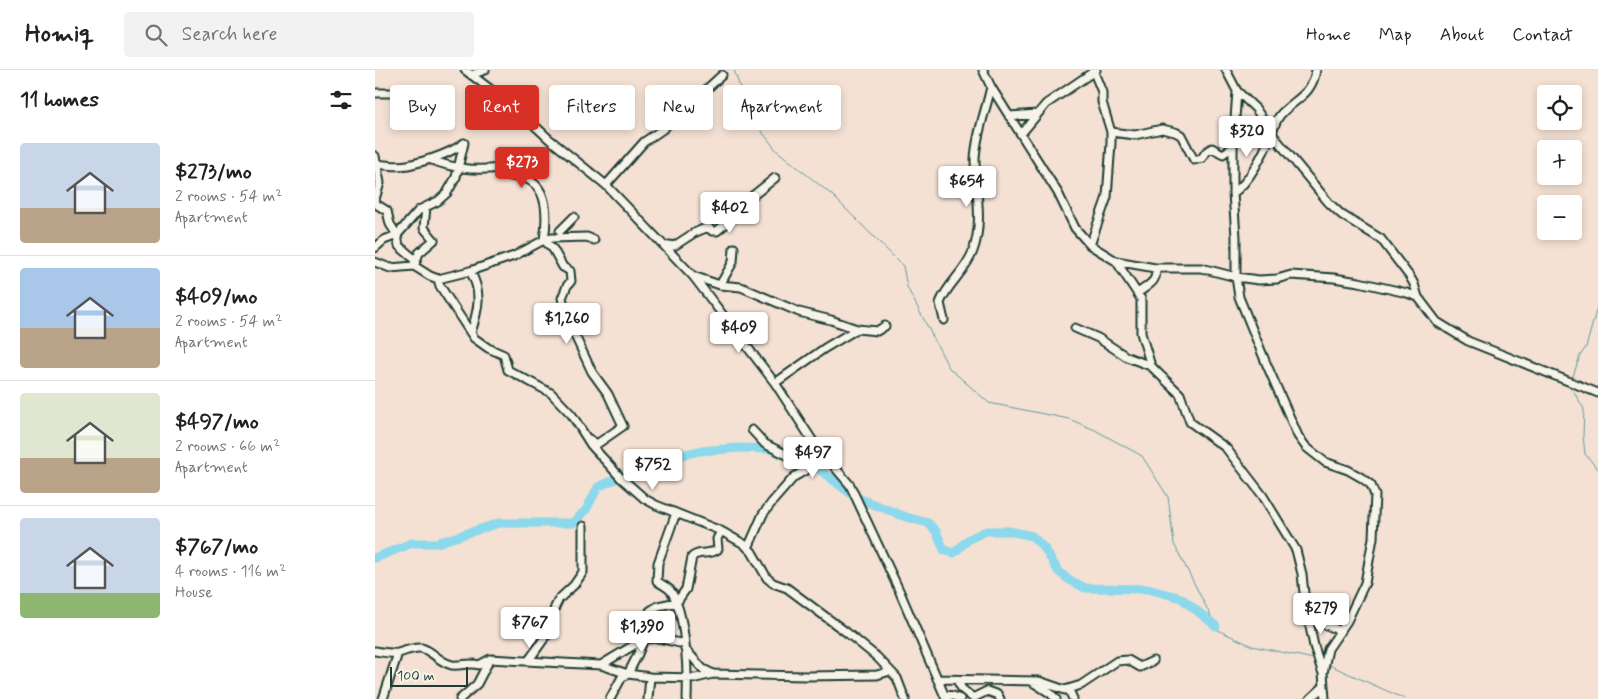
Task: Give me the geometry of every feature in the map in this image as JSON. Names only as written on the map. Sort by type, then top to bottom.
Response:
[{"type":"street","points":[[465,70],[519,111],[549,139],[606,186],[693,276],[775,383],[814,443],[850,485],[945,697],[953,696],[960,699]]},
{"type":"street","points":[[471,75],[485,70]]},
{"type":"street","points":[[983,70],[991,87],[1057,193],[1075,228],[1089,245],[1117,261],[1155,268],[1201,268],[1236,277],[1270,280],[1291,275],[1334,278],[1381,286],[1417,297]]},
{"type":"street","points":[[1021,134],[1045,104],[1094,70],[1111,132],[1107,197],[1089,245]]},
{"type":"street","points":[[1226,70],[1237,91],[1256,109],[1272,134],[1329,203],[1342,214],[1381,239],[1410,277],[1417,297],[1437,322],[1468,341],[1598,393]]},
{"type":"street","points":[[1233,193],[1246,181],[1272,134],[1275,122],[1282,113],[1299,100],[1312,84],[1316,70]]},
{"type":"street","points":[[606,186],[644,142],[663,128],[722,75]]},
{"type":"street","points":[[944,320],[940,303],[966,267],[977,234],[977,143],[991,87]]},
{"type":"street","points":[[1237,91],[1233,147],[1233,193],[1236,277],[1239,297],[1266,363],[1302,441],[1315,456],[1325,462],[1348,470],[1367,481],[1375,495],[1373,538],[1365,583],[1341,631],[1328,649],[1323,673],[1325,699]]},
{"type":"street","points":[[375,93],[390,93]]},
{"type":"street","points":[[1009,116],[1037,114]]},
{"type":"street","points":[[1111,132],[1135,135],[1162,130],[1175,132],[1181,135],[1194,160],[1202,158],[1212,148],[1223,154],[1233,147]]},
{"type":"street","points":[[375,248],[384,240],[397,234],[417,212],[447,193],[455,181],[464,144],[429,159],[408,165],[376,164]]},
{"type":"street","points":[[499,153],[502,161],[500,168],[503,174],[527,180],[538,188],[543,198],[547,222],[544,240]]},
{"type":"street","points":[[375,156],[380,183],[375,199],[376,204],[387,211],[390,224],[397,234],[399,246],[413,257],[415,264],[430,276],[438,279],[470,271],[521,253],[544,240],[557,237],[587,237],[594,240]]},
{"type":"street","points":[[429,159],[458,167],[480,170],[500,168]]},
{"type":"street","points":[[669,246],[674,246],[694,233],[708,228],[712,231],[717,231],[746,207],[750,198],[775,178]]},
{"type":"street","points":[[415,264],[419,253],[434,240],[424,228],[426,207]]},
{"type":"street","points":[[560,231],[574,217]]},
{"type":"street","points":[[544,240],[553,249],[563,267],[570,271],[571,281],[562,298],[569,323],[592,372],[608,394],[623,426],[597,444],[585,436]]},
{"type":"street","points":[[720,285],[733,262],[734,248]]},
{"type":"street","points":[[1117,261],[1139,293],[1142,306],[1141,333],[1151,366]]},
{"type":"street","points":[[375,262],[390,268],[415,264]]},
{"type":"street","points":[[1139,293],[1155,279],[1157,274],[1155,268]]},
{"type":"street","points":[[470,271],[478,292],[476,318],[471,333]]},
{"type":"street","points":[[693,276],[720,285],[741,287],[799,312],[857,329],[873,331],[885,326]]},
{"type":"street","points":[[438,279],[440,286],[474,338],[488,348],[504,355],[508,370],[551,393],[572,415],[585,436],[620,477],[635,491],[656,505],[721,531],[739,541],[747,548],[767,578],[773,583],[787,588],[877,657],[897,678],[905,699]]},
{"type":"street","points":[[1075,328],[1098,338],[1127,357],[1151,366],[1180,394],[1191,422],[1226,448],[1259,490],[1296,550],[1302,574],[1313,646],[1323,673]]},
{"type":"street","points":[[775,383],[825,348],[857,329]]},
{"type":"street","points":[[747,548],[763,514],[773,501],[794,477],[811,467],[765,444],[752,430]]},
{"type":"street","points":[[676,513],[658,563],[657,581],[670,589],[677,602],[683,622],[688,678],[687,699]]},
{"type":"street","points":[[529,660],[548,633],[559,599],[574,585],[583,572],[583,526]]},
{"type":"street","points":[[611,699],[622,677],[627,674],[645,639],[649,616],[653,608],[677,602],[686,589],[692,557],[695,554],[715,552],[718,549],[717,539],[721,531]]},
{"type":"street","points":[[1309,618],[1341,631]]},
{"type":"street","points":[[601,665],[645,639],[659,638],[685,646],[703,669],[713,674]]},
{"type":"street","points":[[375,651],[398,653],[416,648],[424,648],[439,660],[452,665],[473,663],[479,665],[490,659],[529,660],[601,665],[627,674],[650,677],[688,678],[713,674],[877,675],[890,671]]},
{"type":"street","points":[[383,699],[398,653]]},
{"type":"street","points":[[460,699],[477,684],[490,659]]},
{"type":"street","points":[[937,679],[1039,681],[1059,689],[1069,690],[1081,685],[1117,661],[1128,660],[1140,666],[1153,661]]},
{"type":"street","points":[[647,699],[650,677]]},
{"type":"street","points":[[957,680],[962,689],[973,698],[987,691],[998,695],[1000,699]]},
{"type":"street","points":[[1031,681],[1056,699]]},
{"type":"street","points":[[1310,699],[1323,688]]},
{"type":"street","points":[[1069,690],[1073,699]]},
{"type":"waterway","points":[[734,70],[750,116],[776,150],[832,195],[903,266],[907,287],[949,368],[989,403],[1069,419],[1095,430],[1142,456],[1168,497],[1174,544],[1218,630],[1252,646],[1314,659]]},
{"type":"waterway","points":[[1572,379],[1580,356],[1586,347],[1598,304]]},
{"type":"waterway","points":[[1571,385],[1584,409],[1583,435],[1585,454],[1598,469]]},
{"type":"waterway","points":[[375,558],[412,543],[437,543],[499,523],[573,523],[586,510],[598,487],[656,461],[699,451],[739,448],[771,449],[779,453]]},
{"type":"waterway","points":[[803,463],[811,467],[815,466],[855,497],[906,517],[928,523],[936,531],[944,550],[954,553],[969,539],[986,531],[1009,531],[1032,536],[1045,549],[1058,571],[1085,588],[1148,589],[1181,598],[1216,626]]},
{"type":"waterway","points":[[1327,664],[1405,699]]}]
